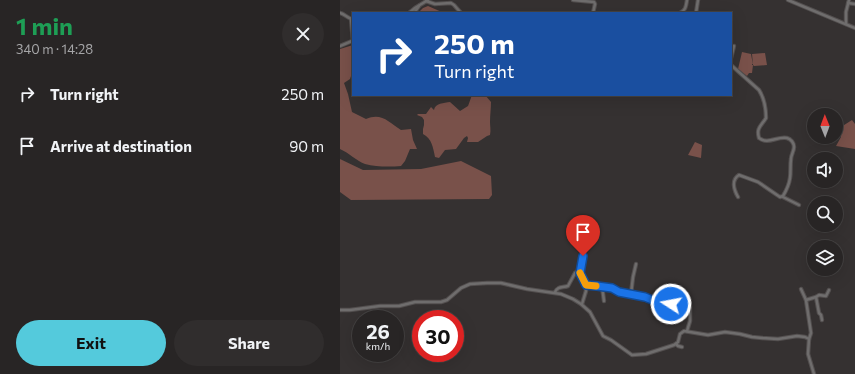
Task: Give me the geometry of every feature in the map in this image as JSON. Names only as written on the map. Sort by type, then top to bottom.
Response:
[{"type":"street","points":[[573,0],[594,2],[593,12]]},
{"type":"street","points":[[681,12],[686,8],[687,0]]},
{"type":"street","points":[[696,12],[698,0]]},
{"type":"street","points":[[788,0],[855,28]]},
{"type":"street","points":[[411,12],[427,1],[435,4],[451,3],[460,12]]},
{"type":"street","points":[[846,24],[846,12],[849,1],[855,4]]},
{"type":"street","points":[[415,12],[419,6]]},
{"type":"street","points":[[340,13],[352,19]]},
{"type":"street","points":[[340,46],[352,40]]},
{"type":"street","points":[[732,54],[734,46]]},
{"type":"street","points":[[732,67],[761,93],[766,118],[759,128],[759,138],[769,141],[785,138],[789,139],[793,143],[794,147],[791,159],[790,179],[783,197]]},
{"type":"street","points":[[738,197],[735,191],[734,179],[739,175],[758,182],[779,196],[799,205]]},
{"type":"street","points":[[582,304],[586,291],[586,285],[580,270],[583,256]]},
{"type":"street","points":[[631,294],[636,264]]},
{"type":"street","points":[[555,292],[560,287],[568,286],[575,273],[580,270]]},
{"type":"street","points":[[340,310],[380,306],[399,306],[415,302],[441,302],[447,300],[465,286],[477,283],[501,283],[527,289],[555,292],[582,304],[590,312],[603,336],[632,355],[646,354],[676,344],[684,331],[708,335],[724,332],[762,338],[797,336],[809,339]]},
{"type":"street","points":[[586,285],[612,288],[619,292],[645,297],[662,303],[690,306],[690,320],[687,331]]},
{"type":"street","points":[[602,286],[604,302]]},
{"type":"street","points":[[801,289],[806,300],[810,332],[808,354],[814,374]]},
{"type":"street","points":[[806,300],[819,295],[826,296],[829,290]]},
{"type":"street","points":[[816,297],[822,320]]},
{"type":"street","points":[[676,344],[682,347]]},
{"type":"shaded area","points":[[428,6],[442,12],[419,12]]},
{"type":"shaded area","points":[[352,45],[352,73],[350,79],[344,83],[352,112],[366,119],[371,117],[381,117],[401,130],[411,129],[413,140],[417,149],[410,149],[401,166],[374,166],[365,164],[340,149],[340,49]]},
{"type":"shaded area","points":[[742,52],[751,54],[753,65],[752,73],[749,73],[747,76],[738,69]]},
{"type":"shaded area","points":[[765,53],[767,65],[753,65],[752,54]]},
{"type":"shaded area","points":[[472,96],[486,96],[491,102],[490,135],[478,142],[467,142],[467,136],[456,149],[445,150],[439,158],[435,157],[430,141],[423,134],[424,120],[422,117],[417,115],[426,114],[431,107],[434,110],[436,106],[443,103],[450,102],[460,111],[468,106]]},
{"type":"shaded area","points":[[852,120],[855,124],[855,149],[836,146],[837,144],[843,144],[843,126]]},
{"type":"shaded area","points":[[695,142],[702,145],[701,158],[688,155]]},
{"type":"shaded area","points":[[340,159],[363,170],[421,169],[461,161],[491,176],[492,195],[489,199],[351,200],[340,192]]},
{"type":"slow traffic","points":[[580,273],[586,285],[596,286]]},
{"type":"route","points":[[583,256],[580,273],[586,285],[612,288],[619,292],[640,295],[657,302],[671,304]]}]
